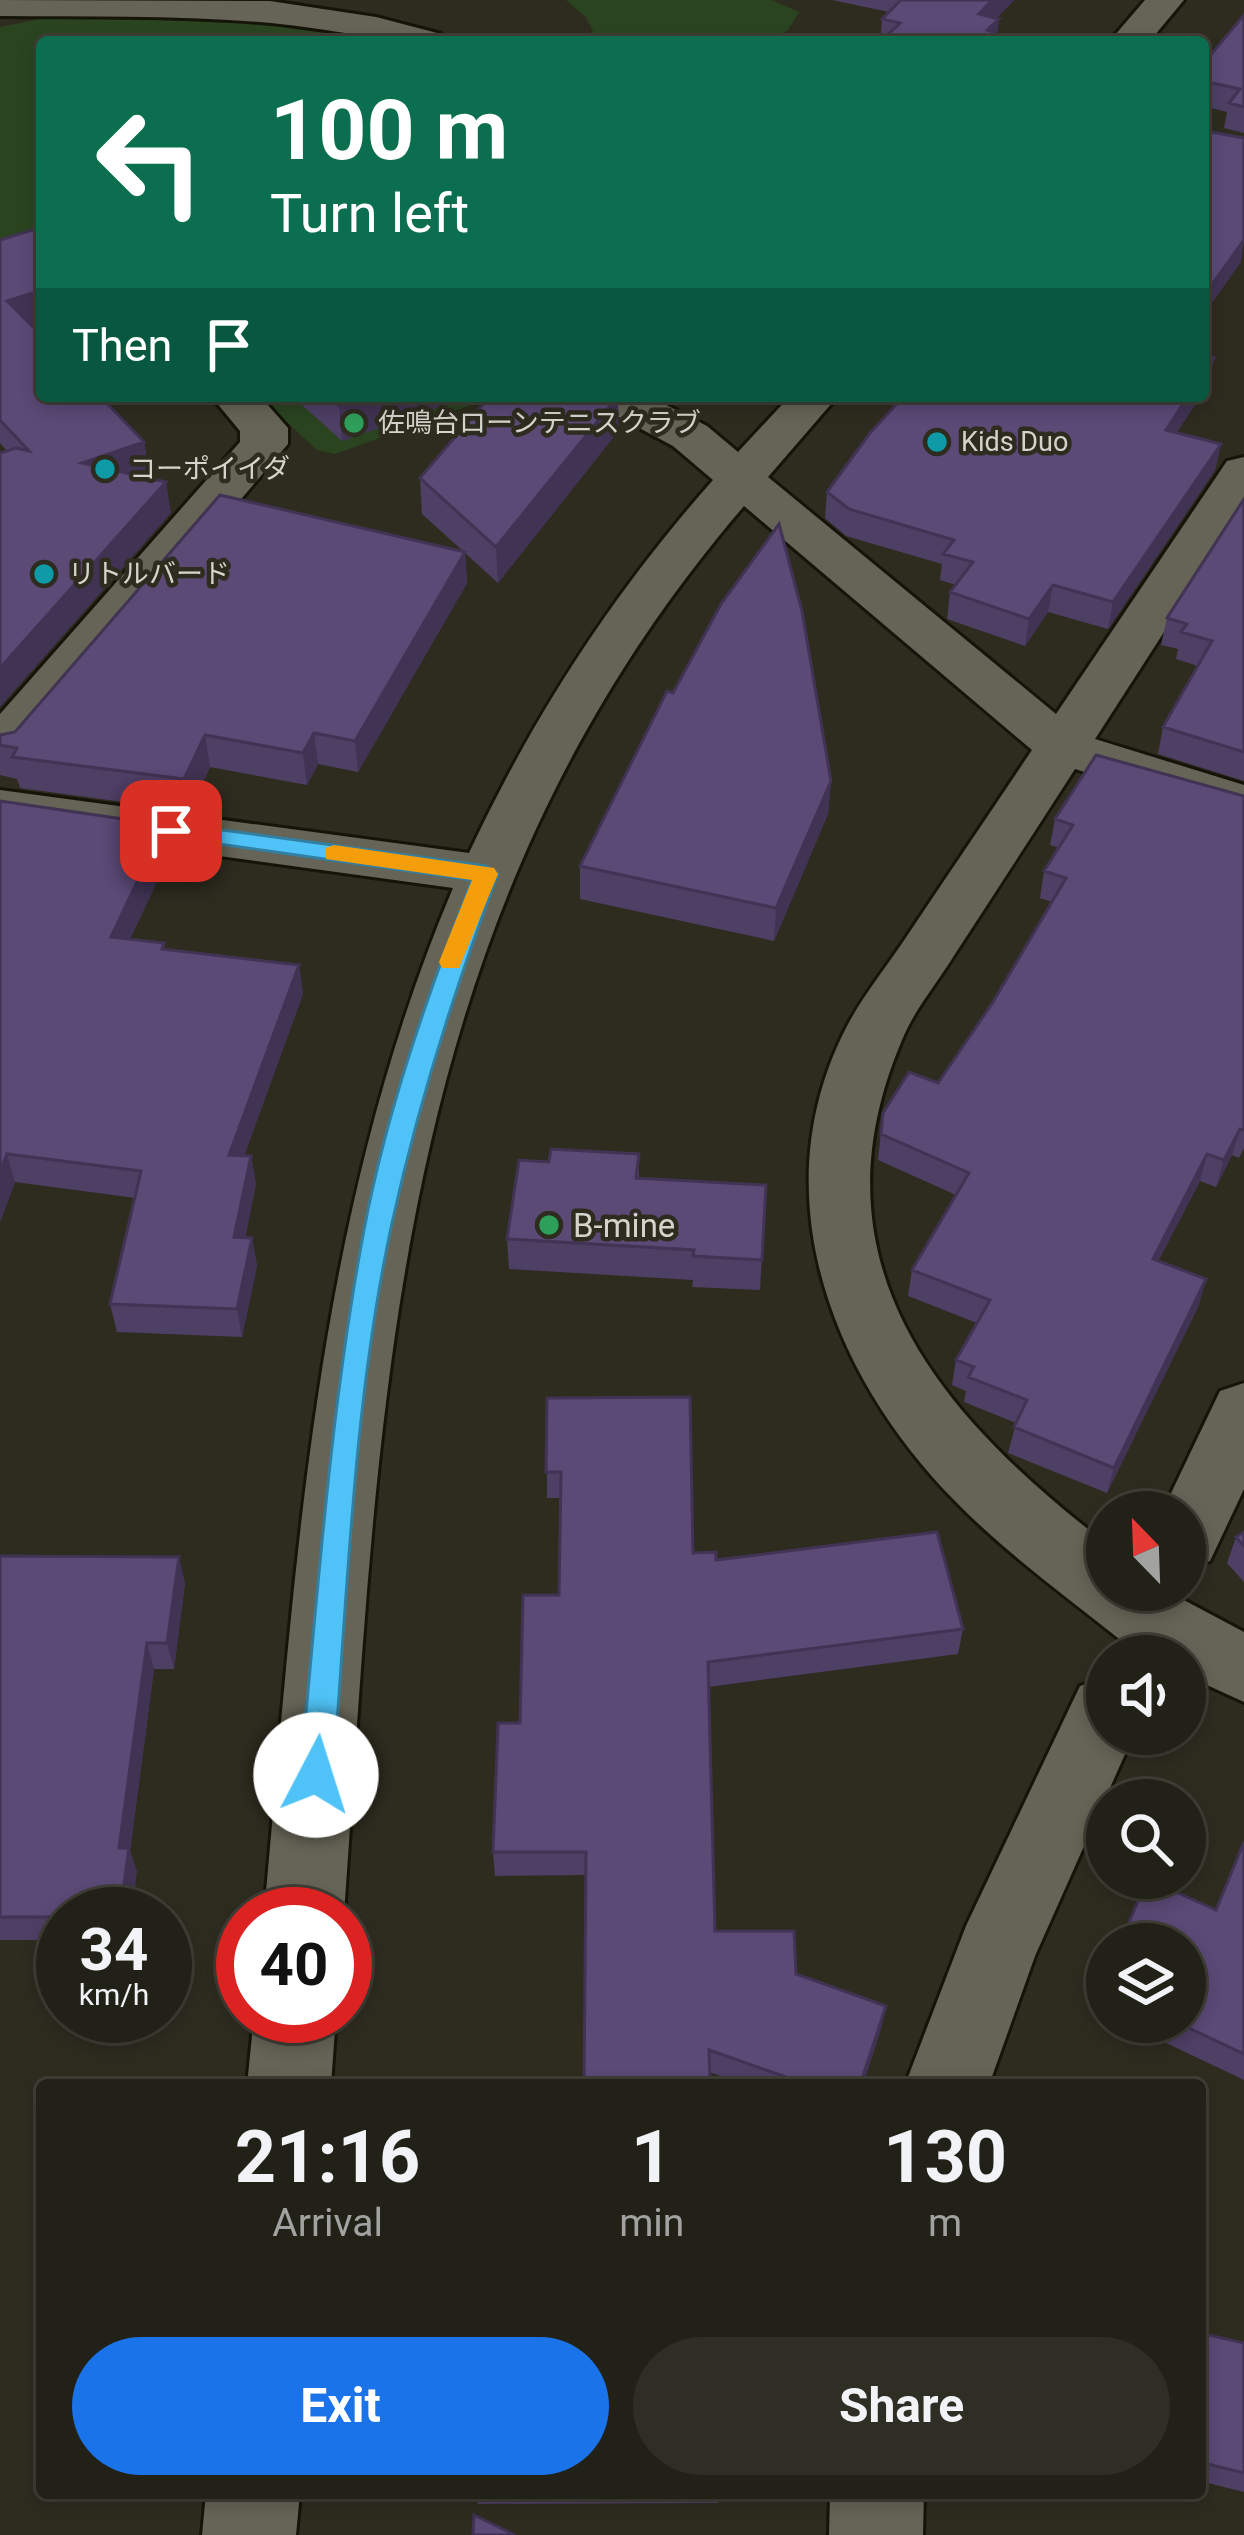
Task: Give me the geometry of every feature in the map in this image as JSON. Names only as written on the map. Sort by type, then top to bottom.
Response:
[{"type":"street","points":[[1133,36],[1165,0]]},
{"type":"street","points":[[0,5],[299,10],[350,17],[409,36]]},
{"type":"street","points":[[0,748],[264,444],[264,428],[240,402]]},
{"type":"street","points":[[625,402],[690,436],[1061,747],[1244,804]]},
{"type":"street","points":[[306,1887],[350,1410],[366,1289],[384,1194],[429,1024],[518,803],[586,682],[662,573],[809,402]]},
{"type":"street","points":[[1086,1569],[977,1478],[903,1386],[875,1339],[856,1291],[837,1198],[837,1153],[844,1110],[874,1032],[1244,471]]},
{"type":"street","points":[[0,808],[486,874]]},
{"type":"street","points":[[1206,1494],[1244,1411]]},
{"type":"street","points":[[1138,1611],[1244,1669]]},
{"type":"street","points":[[949,2079],[995,1953],[1086,1755]]},
{"type":"street","points":[[290,2079],[293,2043]]},
{"type":"street","points":[[249,2535],[252,2499]]},
{"type":"street","points":[[876,2535],[877,2499]]},
{"type":"green space","points":[[566,0],[772,0],[799,12],[788,30],[778,36],[588,36],[593,31],[586,17]]},
{"type":"green space","points":[[74,12],[243,13],[368,36],[36,36],[36,258],[0,255],[0,27]]},
{"type":"green space","name":"佐鳴台ローンテニスクラブ","points":[[265,402],[479,402],[335,454],[317,450]]},
{"type":"building","points":[[901,0],[992,0],[979,14],[999,19],[987,30],[994,32],[990,36],[886,36],[900,23],[882,19]]},
{"type":"building","points":[[1244,15],[1244,107],[1229,103],[1240,89],[1209,82],[1209,57]]},
{"type":"building","points":[[1209,132],[1244,138],[1244,240],[1209,289]]},
{"type":"building","points":[[36,229],[36,292],[7,301],[36,330],[36,402],[106,402],[144,442],[82,463],[166,482],[0,668],[0,453],[16,448],[29,451],[0,420],[0,240]]},
{"type":"building","points":[[485,402],[613,402],[496,547],[420,478]]},
{"type":"building","points":[[898,402],[1184,402],[1166,430],[1221,444],[1113,602],[1053,585],[1029,619],[950,592],[973,562],[943,554],[954,540],[849,509],[827,492]]},
{"type":"building","points":[[220,495],[465,552],[355,741],[314,733],[303,753],[205,735],[184,779],[12,757],[17,748],[0,745],[0,735],[15,732]]},
{"type":"building","points":[[1244,499],[1244,752],[1163,727],[1212,641],[1181,632],[1187,624],[1167,618]]},
{"type":"building","points":[[779,524],[802,611],[831,781],[776,908],[580,866],[667,691],[673,693],[721,604]]},
{"type":"building","points":[[1096,755],[1244,796],[1244,1130],[1240,1129],[1224,1160],[1207,1154],[1153,1259],[1206,1279],[1114,1468],[1014,1427],[1027,1400],[968,1377],[974,1367],[956,1360],[990,1300],[912,1270],[969,1173],[881,1134],[883,1113],[909,1072],[938,1083],[993,1002],[1066,878],[1044,871],[1073,825],[1055,819]]},
{"type":"building","points":[[0,801],[164,825],[111,937],[164,943],[162,949],[299,965],[229,1155],[251,1156],[234,1237],[252,1238],[237,1309],[110,1304],[141,1171],[7,1154],[0,1172]]},
{"type":"building","points":[[551,1149],[639,1154],[636,1178],[766,1185],[762,1260],[693,1256],[694,1250],[507,1239],[519,1160],[549,1162]]},
{"type":"building","points":[[690,1397],[693,1553],[716,1552],[716,1560],[937,1532],[963,1629],[708,1662],[715,1931],[794,1931],[796,1974],[886,2006],[862,2079],[792,2079],[709,2050],[710,2079],[584,2079],[586,1852],[493,1852],[498,1723],[520,1723],[523,1595],[559,1595],[561,1472],[546,1472],[547,1398]]},
{"type":"building","points":[[0,1556],[179,1557],[167,1643],[147,1643],[119,1848],[129,1848],[124,1887],[36,1887],[36,1917],[0,1917]]},
{"type":"building","points":[[1244,1842],[1244,2054],[1206,2036],[1206,1923],[1129,1923],[1139,1899],[1192,1899],[1216,1910]]},
{"type":"building","points":[[1206,2334],[1244,2343],[1244,2473],[1206,2464]]},
{"type":"building","points":[[474,2515],[515,2535],[473,2535]]},
{"type":"slow traffic","points":[[334,853],[486,874],[451,962]]},
{"type":"place","name":"佐鳴台ローンテニスクラブ","points":[[354,423]]},
{"type":"place","name":"Kids Duo","points":[[937,442]]},
{"type":"place","name":"コーポイイダ","points":[[105,469]]},
{"type":"place","name":"リトルバード","points":[[44,574]]},
{"type":"place","name":"B-mine","points":[[549,1225]]},
{"type":"route","points":[[171,831],[486,874],[429,1024],[384,1194],[366,1289],[316,1775]]}]
